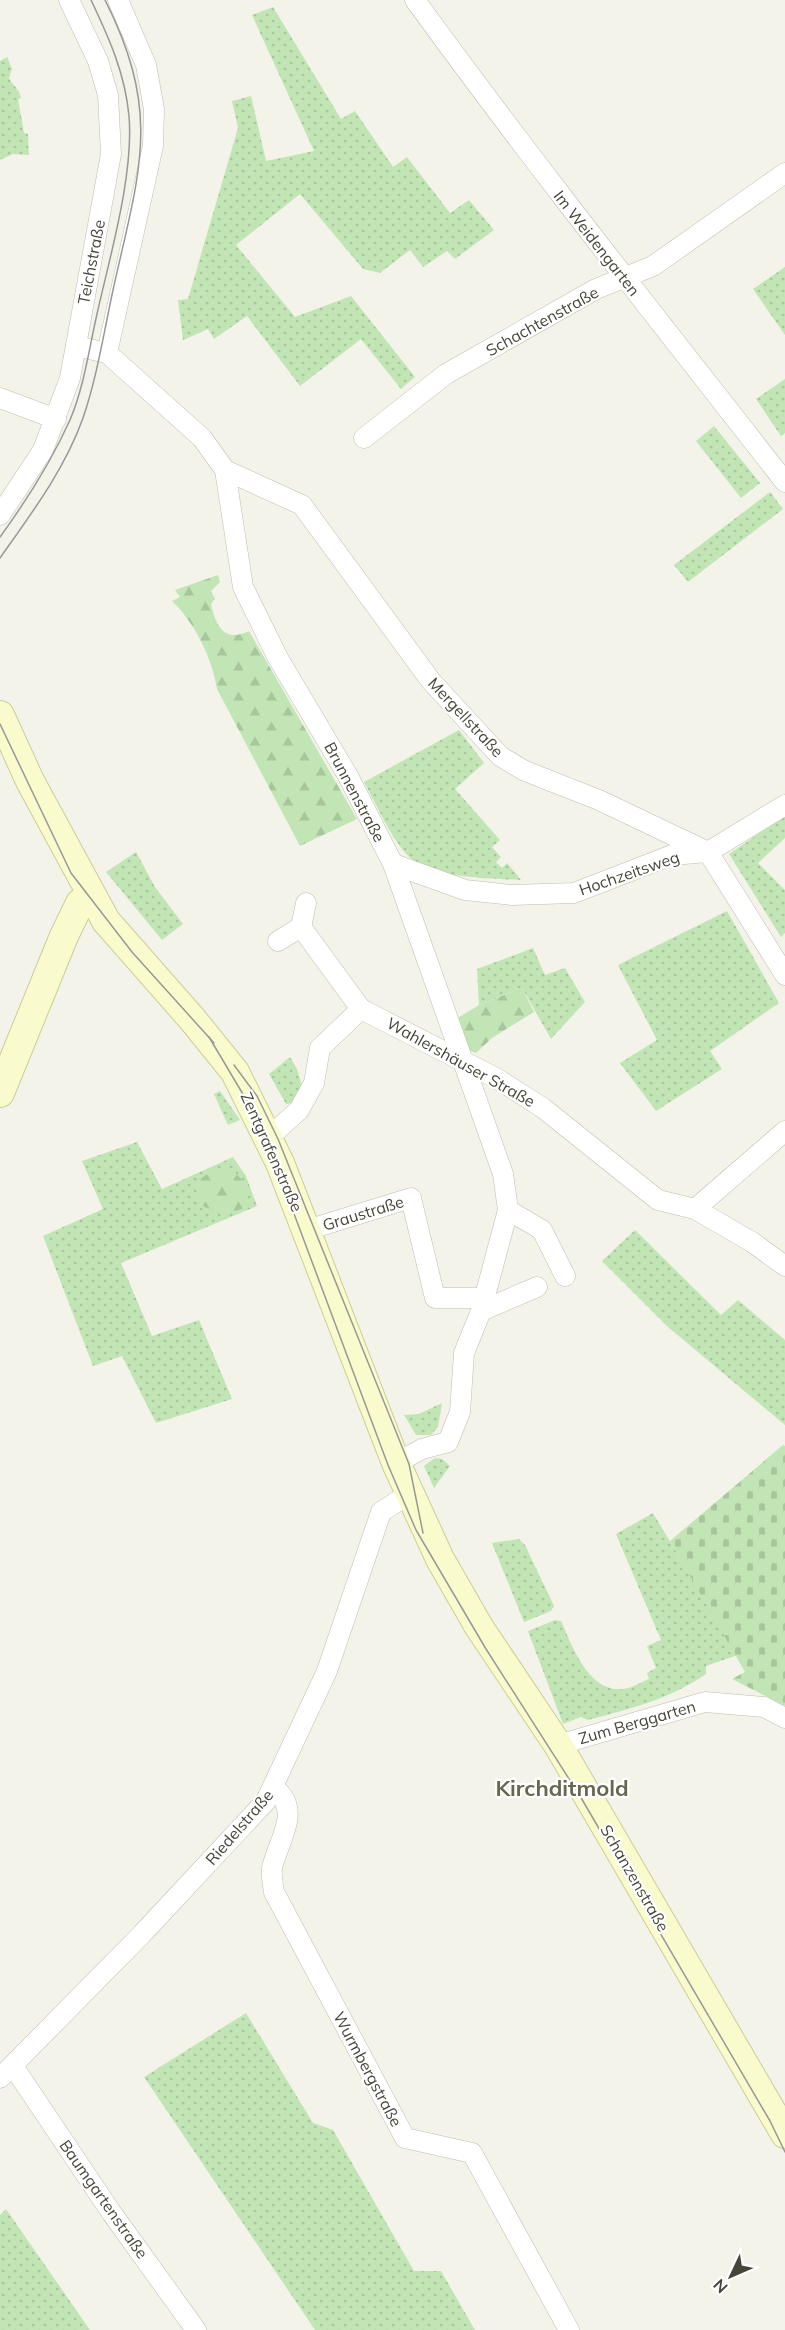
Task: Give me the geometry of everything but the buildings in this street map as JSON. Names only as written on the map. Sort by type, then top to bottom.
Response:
[{"type":"street","name":"Teichstraße","points":[[0,515],[43,450],[70,378],[111,154],[108,95],[98,61],[69,0]]},
{"type":"street","points":[[107,353],[153,146],[154,110],[146,65],[118,0]]},
{"type":"street","name":"Im Weidengarten","points":[[416,0],[495,110],[785,482]]},
{"type":"street","name":"Schachtenstraße","points":[[364,438],[446,374],[596,289],[653,266],[785,173]]},
{"type":"street","name":"Brunnenstraße","points":[[76,346],[107,353],[202,438],[225,470],[243,587],[261,625],[330,743],[393,864],[503,1174],[508,1210],[483,1304],[464,1353],[460,1412],[448,1442],[422,1449],[396,1463]]},
{"type":"street","points":[[0,398],[56,419]]},
{"type":"street","name":"Mergellstraße","points":[[225,470],[302,505],[430,681],[500,756],[525,771],[599,800],[708,852]]},
{"type":"street","name":"Zentgrafenstraße","points":[[0,715],[30,781],[106,921],[235,1072],[268,1138],[307,1230],[409,1494],[440,1559],[479,1627]]},
{"type":"street","name":"Hochzeitsweg","points":[[393,864],[465,890],[512,895],[574,893],[672,855],[708,852],[785,806]]},
{"type":"street","points":[[708,852],[785,975]]},
{"type":"street","points":[[0,1093],[64,936],[80,903],[91,895]]},
{"type":"street","points":[[278,941],[301,927],[306,903]]},
{"type":"street","points":[[268,1138],[299,1110],[314,1083],[320,1048],[361,1009],[301,927]]},
{"type":"street","name":"Wahlershäuser Straße","points":[[361,1009],[466,1065],[496,1078],[543,1108],[658,1200],[695,1209],[752,1242],[785,1266]]},
{"type":"street","points":[[695,1209],[785,1131]]},
{"type":"street","name":"Graustraße","points":[[307,1230],[411,1198],[435,1298],[483,1304]]},
{"type":"street","points":[[508,1210],[542,1230],[565,1276]]},
{"type":"street","points":[[483,1304],[537,1287]]},
{"type":"street","name":"Riedelstraße","points":[[7,2072],[142,1935],[266,1801],[327,1671],[381,1512],[409,1494]]},
{"type":"street","name":"Schanzenstraße","points":[[479,1627],[558,1745],[785,2134]]},
{"type":"street","name":"Zum Berggarten","points":[[558,1745],[705,1702],[764,1707],[785,1718]]},
{"type":"street","name":"Wurmbergstraße","points":[[274,1788],[283,1795],[288,1810],[283,1841],[272,1869],[274,1892],[405,2138],[472,2153],[569,2330]]},
{"type":"street","name":"Baumgartenstraße","points":[[7,2072],[196,2330]]},
{"type":"green space","points":[[273,7],[341,119],[355,111],[393,167],[407,157],[450,213],[469,200],[494,230],[455,259],[447,251],[423,267],[410,250],[380,273],[363,269],[300,194],[236,245],[295,317],[351,296],[415,377],[401,389],[361,339],[300,386],[247,316],[214,339],[208,329],[183,340],[178,300],[188,299],[238,128],[232,101],[251,96],[266,161],[314,151],[252,15]]},
{"type":"green space","points":[[7,57],[12,69],[9,78],[21,98],[18,99],[24,133],[28,134],[29,155],[13,154],[0,160],[0,61]]},
{"type":"green space","points":[[785,267],[785,335],[753,289]]},
{"type":"green space","points":[[785,379],[785,433],[781,436],[756,399]]},
{"type":"green space","points":[[714,426],[760,483],[741,498],[696,441]]},
{"type":"green space","points":[[770,492],[783,509],[688,582],[674,565]]},
{"type":"green space","points":[[218,575],[220,582],[211,591],[215,599],[211,604],[219,626],[228,634],[234,635],[249,631],[357,819],[300,846],[217,689],[207,653],[195,630],[172,601],[180,597],[175,590]]},
{"type":"green space","points":[[459,730],[484,763],[455,789],[500,840],[492,847],[501,857],[496,862],[502,868],[507,863],[521,880],[450,874],[436,871],[413,860],[392,835],[364,782]]},
{"type":"green space","points":[[785,815],[785,838],[758,863],[785,890],[785,933],[781,937],[729,854]]},
{"type":"green space","points":[[136,852],[155,887],[183,924],[162,940],[106,872]]},
{"type":"green space","points":[[727,911],[779,1003],[710,1051],[722,1069],[656,1111],[620,1063],[657,1040],[618,965]]},
{"type":"green space","points":[[533,948],[545,975],[565,968],[585,1002],[551,1039],[522,988],[479,1005],[477,969]]},
{"type":"green space","points":[[522,988],[534,1012],[492,1038],[476,1053],[468,1050],[456,1019],[479,1005]]},
{"type":"green space","points":[[290,1057],[297,1069],[302,1086],[293,1103],[286,1104],[269,1074]]},
{"type":"green space","points":[[220,1091],[240,1120],[228,1125],[214,1094]]},
{"type":"green space","points":[[137,1142],[162,1189],[233,1157],[246,1176],[257,1206],[121,1263],[152,1336],[199,1320],[232,1399],[156,1423],[122,1356],[93,1366],[43,1236],[103,1209],[82,1161]]},
{"type":"green space","points":[[221,1168],[239,1177],[248,1194],[244,1208],[227,1214],[204,1207],[197,1192],[198,1182],[202,1178]]},
{"type":"green space","points":[[635,1230],[721,1315],[738,1300],[785,1340],[785,1425],[668,1327],[602,1261]]},
{"type":"green space","points":[[442,1403],[438,1427],[431,1435],[416,1435],[404,1415],[419,1414]]},
{"type":"green space","points":[[783,1445],[785,1446],[785,1706],[732,1679],[745,1672],[670,1541]]},
{"type":"green space","points":[[435,1458],[442,1459],[450,1466],[434,1488],[424,1466]]},
{"type":"green space","points":[[653,1513],[738,1655],[706,1666],[706,1674],[664,1697],[604,1716],[588,1720],[581,1717],[563,1724],[528,1631],[555,1620],[561,1621],[583,1666],[591,1676],[611,1688],[623,1689],[649,1679],[647,1673],[656,1668],[647,1646],[661,1640],[616,1534]]},
{"type":"green space","points":[[519,1539],[525,1545],[554,1606],[551,1611],[524,1622],[492,1543]]},
{"type":"green space","points":[[246,2013],[313,2123],[333,2130],[414,2271],[441,2271],[475,2330],[315,2330],[144,2077]]},
{"type":"green space","points":[[6,2209],[90,2330],[0,2330],[0,2215]]},
{"type":"tram line","points":[[0,537],[47,466],[75,407],[86,368],[124,189],[130,139],[127,100],[115,56],[91,0]]},
{"type":"tram line","points":[[0,558],[57,473],[76,437],[96,371],[131,211],[140,144],[140,111],[134,77],[123,41],[105,0]]},
{"type":"tram line","points":[[0,724],[71,873],[132,952],[214,1043]]},
{"type":"tram line","points":[[209,1037],[250,1106],[293,1211],[388,1465],[416,1530],[486,1649],[580,1796],[770,2121],[785,2152]]},
{"type":"tram line","points":[[234,1065],[257,1096],[278,1139],[409,1464],[423,1533]]},
{"type":"district","name":"Kirchditmold","points":[[562,1788]]}]
